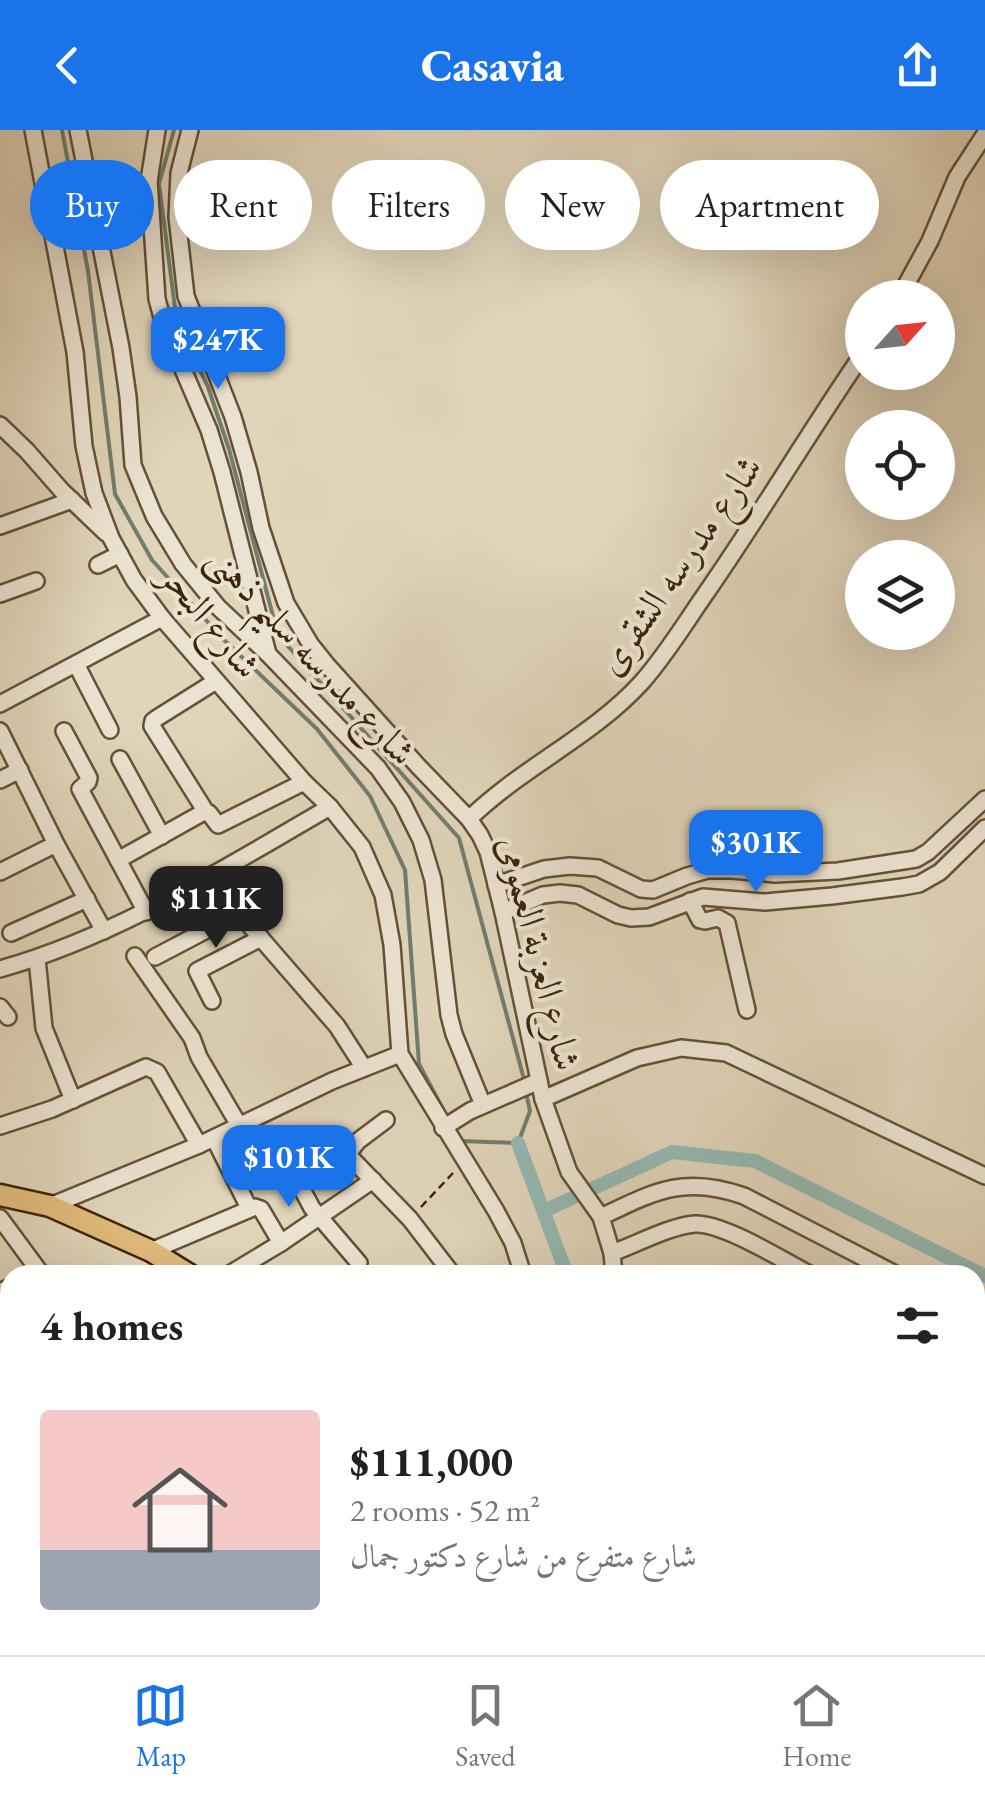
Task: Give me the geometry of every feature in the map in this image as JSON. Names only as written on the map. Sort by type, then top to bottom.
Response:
[{"type":"main road","points":[[0,1195],[50,1206],[173,1265]]},
{"type":"street","name":"شارع البحر","points":[[32,130],[75,352],[84,446],[94,493],[111,538],[134,580],[162,618],[304,782],[330,806],[362,848],[382,894],[392,945],[400,1054]]},
{"type":"street","name":"شارع مدرسه سليم ذهنى","points":[[78,130],[84,160]]},
{"type":"street","points":[[152,160],[157,130]]},
{"type":"street","name":"شارع العزبة العمومى","points":[[190,130],[180,174],[177,216],[186,296],[233,417],[261,528],[286,603],[326,665],[470,819],[488,852],[537,1082],[569,1172],[601,1217],[613,1265]]},
{"type":"street","points":[[909,280],[957,177],[985,134]]},
{"type":"street","name":"شارع مدرسه سليم ذهنى","points":[[102,250],[122,348],[133,465],[154,516],[182,564],[218,607],[378,768],[402,802],[421,840],[434,880],[449,1015],[484,1106]]},
{"type":"street","points":[[154,250],[157,298],[164,325],[214,444],[268,654]]},
{"type":"street","name":"شارع مدرسه الشقرى","points":[[470,819],[507,785],[605,716],[644,680],[734,553],[845,379]]},
{"type":"street","points":[[0,426],[111,538]]},
{"type":"street","points":[[0,450],[18,442]]},
{"type":"street","points":[[0,526],[72,500]]},
{"type":"street","points":[[98,564],[120,554]]},
{"type":"street","points":[[0,594],[36,581]]},
{"type":"street","points":[[0,704],[162,618]]},
{"type":"street","points":[[76,664],[110,730]]},
{"type":"street","points":[[216,681],[157,718],[152,726],[206,812],[218,825],[304,782]]},
{"type":"street","points":[[64,731],[89,778],[80,789],[146,912]]},
{"type":"street","points":[[1,737],[104,931]]},
{"type":"street","points":[[120,760],[162,836]]},
{"type":"street","points":[[0,780],[20,770]]},
{"type":"street","points":[[496,885],[544,869],[570,866],[598,868],[641,890],[653,890],[708,870],[775,874],[838,871],[916,859],[985,799]]},
{"type":"street","points":[[0,969],[38,958],[146,912],[330,806]]},
{"type":"street","points":[[118,860],[206,812]]},
{"type":"street","points":[[502,912],[543,895],[560,893],[578,895],[618,915],[648,918],[703,898],[765,902],[918,884],[940,872],[985,828]]},
{"type":"street","points":[[0,872],[56,844]]},
{"type":"street","points":[[214,874],[247,909],[261,938],[337,1026],[364,1068]]},
{"type":"street","points":[[11,933],[86,899]]},
{"type":"street","points":[[690,901],[698,919],[705,922],[718,918],[728,926],[747,1010]]},
{"type":"street","points":[[155,957],[247,909]]},
{"type":"street","points":[[212,1000],[197,971],[261,938]]},
{"type":"street","points":[[135,956],[192,1038],[240,1126]]},
{"type":"street","points":[[38,958],[44,1028],[74,1100]]},
{"type":"street","points":[[543,1099],[637,1058],[682,1048],[726,1054],[985,1176]]},
{"type":"street","points":[[50,1206],[206,1142],[300,1095],[400,1054],[513,1243],[520,1265]]},
{"type":"street","points":[[0,1126],[52,1109],[146,1067],[152,1068],[249,1208]]},
{"type":"street","points":[[443,1128],[537,1082]]},
{"type":"street","points":[[346,1156],[358,1141],[386,1120]]},
{"type":"street","points":[[358,1263],[306,1199],[297,1178],[336,1156],[346,1156],[374,1180],[444,1265]]},
{"type":"street","points":[[245,1265],[374,1180]]},
{"type":"street","points":[[601,1217],[684,1185],[724,1189],[879,1265]]},
{"type":"street","points":[[151,1252],[255,1207],[261,1209],[282,1243]]},
{"type":"street","points":[[0,1218],[33,1265]]},
{"type":"street","points":[[612,1252],[693,1224],[707,1225],[791,1265]]},
{"type":"path","points":[[410,1219],[465,1160]]},
{"type":"waterway","points":[[62,130],[88,271],[115,494],[152,560],[223,639],[317,729],[370,796],[405,870],[419,1064],[444,1111]]},
{"type":"waterway","points":[[174,130],[159,184],[177,323],[208,387],[229,449],[278,635],[459,838],[525,1083]]},
{"type":"waterway","points":[[460,1141],[518,1143],[530,1111],[526,1093]]},
{"type":"waterway","points":[[518,1143],[563,1265]]},
{"type":"waterway","points":[[544,1211],[672,1152],[755,1161],[963,1265]]}]
